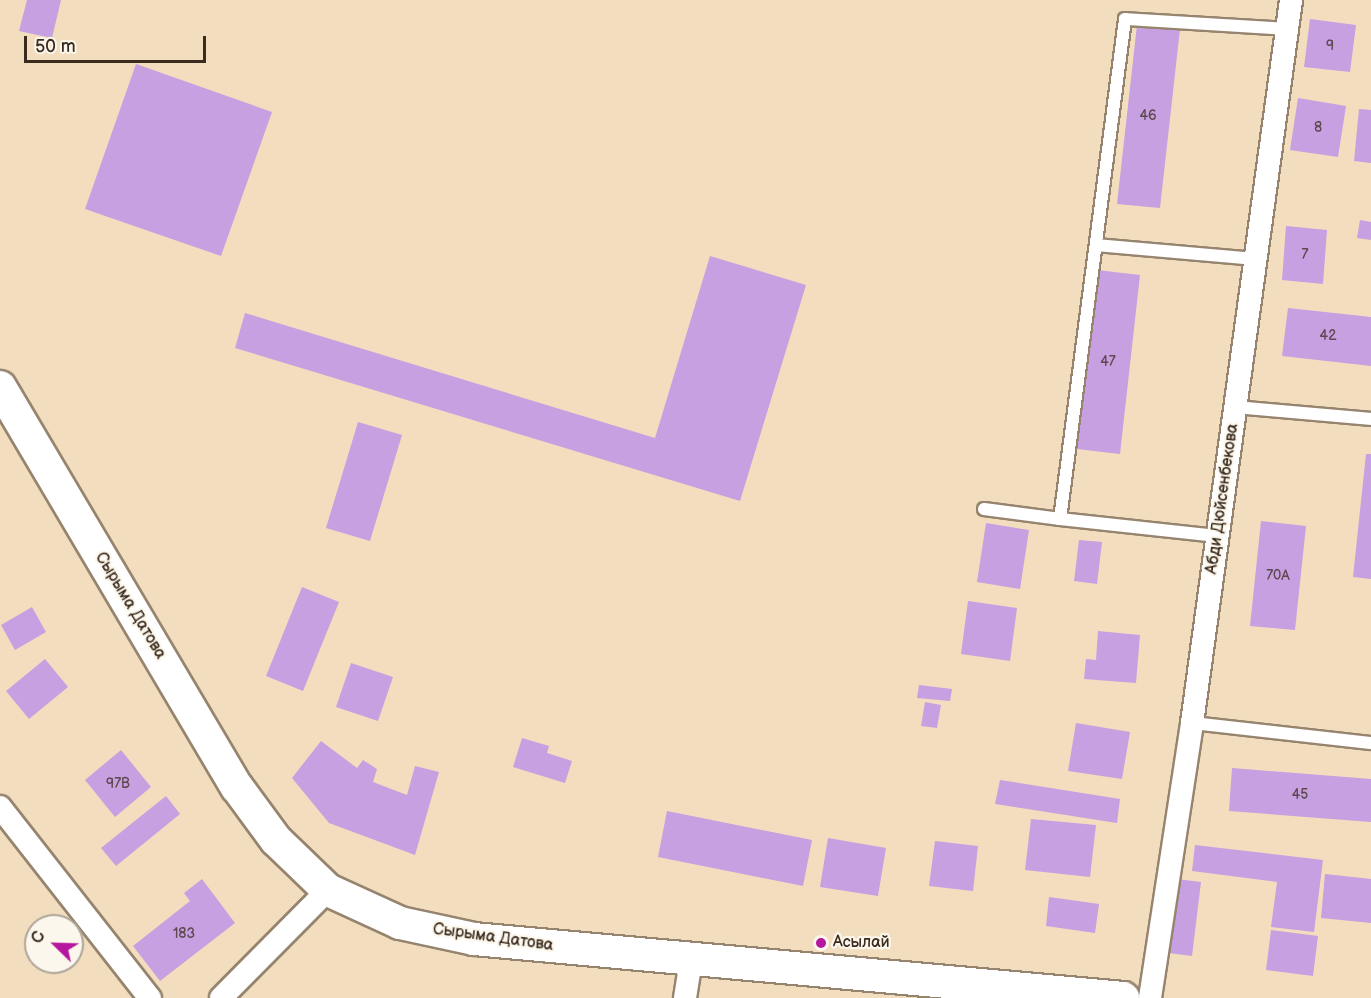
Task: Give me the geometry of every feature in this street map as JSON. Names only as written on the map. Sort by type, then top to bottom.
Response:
[{"type":"street","name":"Абди Дюйсенбекова","points":[[1149,998],[1192,723],[1291,0]]},
{"type":"street","name":"Сырыма Датова","points":[[0,387],[237,787],[276,840],[328,890],[400,923],[474,939],[690,961],[1123,998]]},
{"type":"street","points":[[0,807],[150,998]]},
{"type":"street","points":[[221,998],[328,890]]},
{"type":"street","points":[[685,998],[690,961]]},
{"type":"lane","points":[[1060,519],[1125,19],[1287,29]]},
{"type":"lane","points":[[1096,245],[1255,259]]},
{"type":"lane","points":[[1235,407],[1371,419]]},
{"type":"lane","points":[[984,509],[1217,536]]},
{"type":"lane","points":[[1192,723],[1371,743]]},
{"type":"building","points":[[27,0],[61,0],[52,38],[19,31]]},
{"type":"building","points":[[1310,19],[1356,25],[1350,72],[1304,67]]},
{"type":"building","points":[[1137,25],[1180,29],[1160,208],[1117,204]]},
{"type":"building","points":[[136,64],[272,112],[221,256],[85,209]]},
{"type":"building","points":[[1298,98],[1346,106],[1338,157],[1290,150]]},
{"type":"building","points":[[1359,109],[1371,110],[1371,163],[1354,161]]},
{"type":"building","points":[[1360,220],[1371,222],[1371,240],[1357,238]]},
{"type":"building","points":[[1286,226],[1327,230],[1323,284],[1282,280]]},
{"type":"building","points":[[710,256],[806,285],[740,501],[235,348],[245,313],[655,438]]},
{"type":"building","points":[[1097,270],[1140,275],[1120,454],[1077,449]]},
{"type":"building","points":[[1288,308],[1371,317],[1371,366],[1282,356]]},
{"type":"building","points":[[358,422],[402,435],[370,541],[326,528]]},
{"type":"building","points":[[1366,454],[1371,454],[1371,579],[1353,577]]},
{"type":"building","points":[[1261,521],[1306,526],[1295,630],[1250,626]]},
{"type":"building","points":[[986,523],[1029,530],[1020,589],[977,582]]},
{"type":"building","points":[[1079,540],[1102,542],[1097,584],[1074,581]]},
{"type":"building","points":[[302,587],[339,602],[303,691],[266,676]]},
{"type":"building","points":[[968,601],[1017,608],[1010,661],[961,654]]},
{"type":"building","points":[[32,607],[46,632],[15,650],[1,625]]},
{"type":"building","points":[[1098,631],[1140,635],[1136,683],[1084,679],[1086,659],[1096,660]]},
{"type":"building","points":[[45,659],[68,687],[29,719],[6,691]]},
{"type":"building","points":[[351,663],[393,677],[378,721],[336,707]]},
{"type":"building","points":[[919,685],[952,689],[950,701],[917,698]]},
{"type":"building","points":[[925,702],[941,705],[937,728],[921,726]]},
{"type":"building","points":[[1076,723],[1130,732],[1122,779],[1068,771]]},
{"type":"building","points":[[522,738],[549,746],[547,753],[572,761],[565,783],[513,767]]},
{"type":"building","points":[[321,741],[357,768],[363,760],[377,769],[373,782],[407,795],[415,766],[439,772],[415,855],[329,823],[292,778]]},
{"type":"building","points":[[121,750],[151,787],[115,817],[85,780]]},
{"type":"building","points":[[1232,768],[1371,779],[1371,822],[1229,811]]},
{"type":"building","points":[[1000,780],[1120,799],[1117,823],[995,804]]},
{"type":"building","points":[[166,796],[180,814],[116,866],[101,848]]},
{"type":"building","points":[[667,811],[812,840],[803,886],[658,857]]},
{"type":"building","points":[[1031,819],[1096,825],[1090,877],[1025,870]]},
{"type":"building","points":[[828,838],[886,848],[878,896],[820,887]]},
{"type":"building","points":[[935,841],[978,846],[973,891],[929,886]]},
{"type":"building","points":[[1195,845],[1323,860],[1314,932],[1271,927],[1277,882],[1192,871]]},
{"type":"building","points":[[1325,874],[1371,879],[1371,923],[1321,918]]},
{"type":"building","points":[[202,879],[235,923],[160,981],[133,946],[190,901],[184,893]]},
{"type":"building","points":[[1177,879],[1201,882],[1192,956],[1168,953]]},
{"type":"building","points":[[1049,897],[1099,904],[1095,933],[1046,926]]},
{"type":"building","points":[[1271,930],[1318,936],[1313,976],[1266,970]]},
{"type":"place","name":"Асылай","points":[[821,943]]}]
